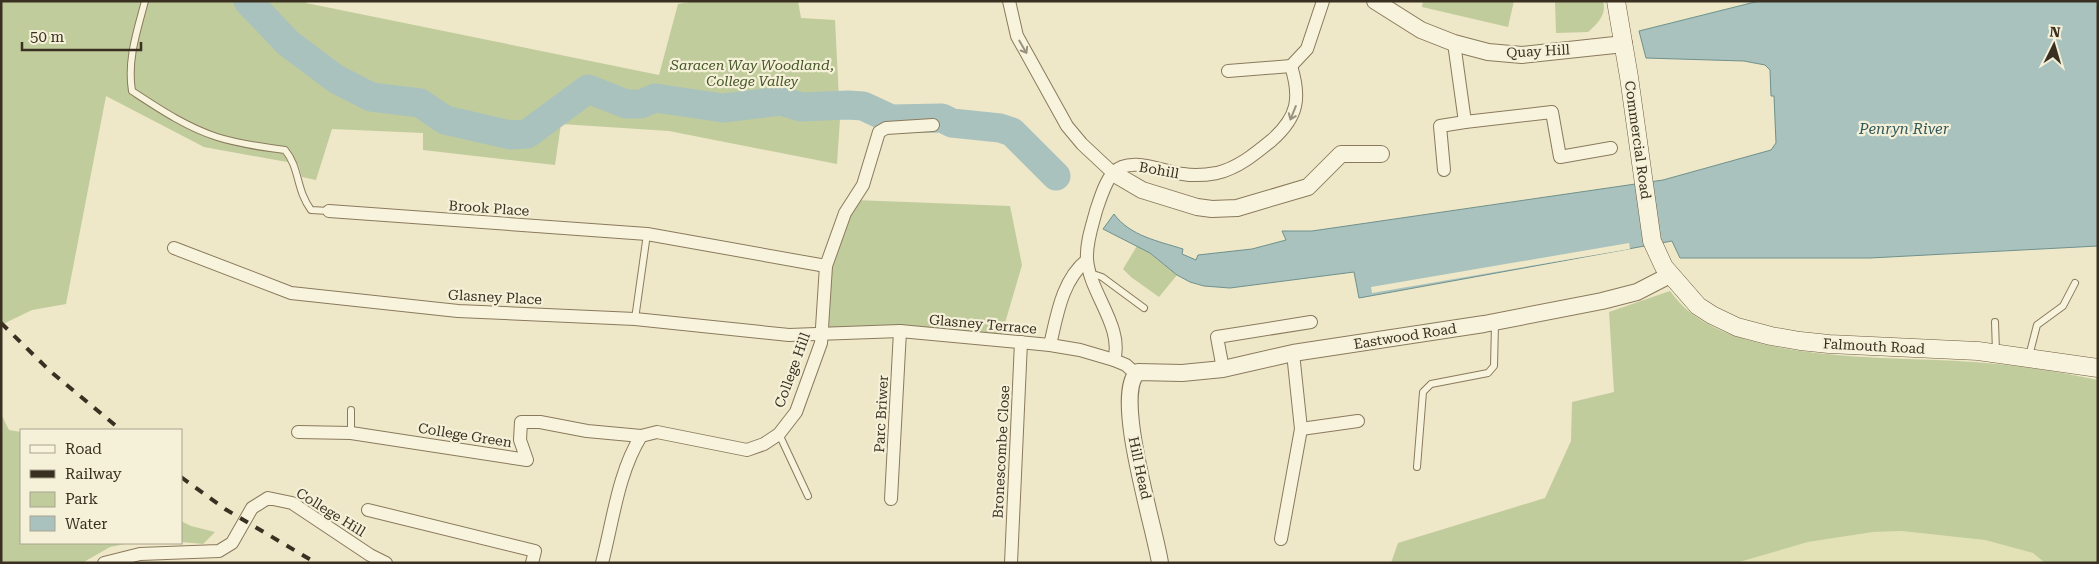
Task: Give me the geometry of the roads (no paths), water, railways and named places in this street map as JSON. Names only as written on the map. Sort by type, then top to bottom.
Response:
[{"type":"main road","name":"Commercial Road","points":[[1616,1],[1624,44],[1650,230],[1658,259],[1670,275]]},
{"type":"main road","name":"Falmouth Road","points":[[1670,275],[1698,306],[1712,315],[1749,331],[1829,344],[1995,353],[2098,368]]},
{"type":"street","points":[[1009,1],[1017,36],[1067,126],[1082,144],[1113,173],[1104,190],[1093,222],[1088,241],[1087,260],[1090,277],[1115,338],[1117,351],[1114,360]]},
{"type":"street","points":[[1228,71],[1291,66],[1307,49],[1323,1]]},
{"type":"street","name":"Quay Hill","points":[[1375,1],[1421,30],[1454,43],[1488,52],[1522,55],[1624,44]]},
{"type":"street","points":[[1454,43],[1465,122]]},
{"type":"street","name":"Bohill","points":[[1291,66],[1296,82],[1297,100],[1289,122],[1256,154],[1240,164],[1218,173],[1206,174],[1181,174],[1137,165],[1125,166],[1113,173],[1142,190],[1189,204],[1204,208],[1237,208],[1308,187],[1341,154],[1382,154]]},
{"type":"street","points":[[1444,170],[1440,126],[1465,122],[1552,112],[1560,157],[1611,148]]},
{"type":"street","name":"College Hill","points":[[641,436],[657,432],[747,450],[764,444],[779,434],[796,412],[821,343],[826,266],[846,213],[863,185],[879,132],[886,128],[933,124]]},
{"type":"street","name":"Brook Place","points":[[328,211],[647,234],[826,266]]},
{"type":"street","name":"Glasney Place","points":[[174,248],[291,293],[458,311],[635,319],[789,335],[822,334]]},
{"type":"street","points":[[1050,345],[1057,314],[1066,289],[1077,268],[1087,260]]},
{"type":"street","name":"Eastwood Road","points":[[1136,374],[1142,370],[1182,373],[1223,369],[1293,353],[1496,322],[1602,301],[1637,292],[1670,275]]},
{"type":"street","points":[[1223,369],[1217,337],[1311,322]]},
{"type":"street","name":"Glasney Terrace","points":[[822,334],[900,331],[1050,345],[1080,350],[1114,360],[1126,365],[1136,374]]},
{"type":"street","name":"Parc Briwer","points":[[891,500],[900,331]]},
{"type":"street","name":"Bronescombe Close","points":[[1011,563],[1021,342]]},
{"type":"street","points":[[1281,539],[1301,429],[1293,353]]},
{"type":"street","name":"Hill Head","points":[[1136,374],[1131,383],[1129,395],[1131,431],[1160,563]]},
{"type":"street","points":[[1301,429],[1358,421]]},
{"type":"street","name":"College Green","points":[[298,432],[351,433],[527,460],[520,440],[521,422],[540,422],[587,431],[641,436]]},
{"type":"street","points":[[602,563],[624,470],[632,450],[641,436]]},
{"type":"street","name":"College Hill","points":[[104,563],[140,554],[219,551],[232,543],[252,508],[268,498],[292,503],[370,555],[386,563]]},
{"type":"street","points":[[368,510],[535,551],[532,563]]},
{"type":"lane","points":[[145,1],[131,54],[129,76],[132,91],[172,116],[215,136],[246,144],[285,150],[293,159],[303,199],[311,210],[328,211]]},
{"type":"lane","points":[[635,319],[647,234]]},
{"type":"lane","points":[[1090,277],[1096,275],[1102,277],[1144,308]]},
{"type":"lane","points":[[2028,357],[2037,325],[2063,306],[2075,284]]},
{"type":"lane","points":[[1417,467],[1423,392],[1431,384],[1488,373],[1494,366],[1496,322]]},
{"type":"lane","points":[[1995,322],[1995,353]]},
{"type":"lane","points":[[351,410],[351,433]]},
{"type":"lane","points":[[779,434],[808,496]]},
{"type":"water","name":"Penryn River","points":[[1759,1],[2098,1],[2098,246],[1870,258],[1680,258],[1672,241],[1359,298],[1354,272],[1230,288],[1204,286],[1190,282],[1177,275],[1150,253],[1103,229],[1114,214],[1136,233],[1183,249],[1182,254],[1196,260],[1198,255],[1252,249],[1286,240],[1282,231],[1312,231],[1663,180],[1771,150],[1776,143],[1774,96],[1771,96],[1770,70],[1765,65],[1744,61],[1646,58],[1639,31]]},
{"type":"waterway","points":[[248,1],[288,43],[336,79],[371,97],[420,103],[445,120],[511,135],[527,134],[588,89],[626,104],[641,104],[655,98],[723,108],[781,101],[801,107],[863,106],[891,119],[942,118],[952,123],[1000,128],[1012,132],[1056,176]]},
{"type":"railway","points":[[1,323],[50,371],[120,429]]},
{"type":"railway","points":[[182,478],[225,509],[316,563]]},
{"type":"park label","name":"Saracen Way Woodland, College Valley","points":[[752,74]]}]
